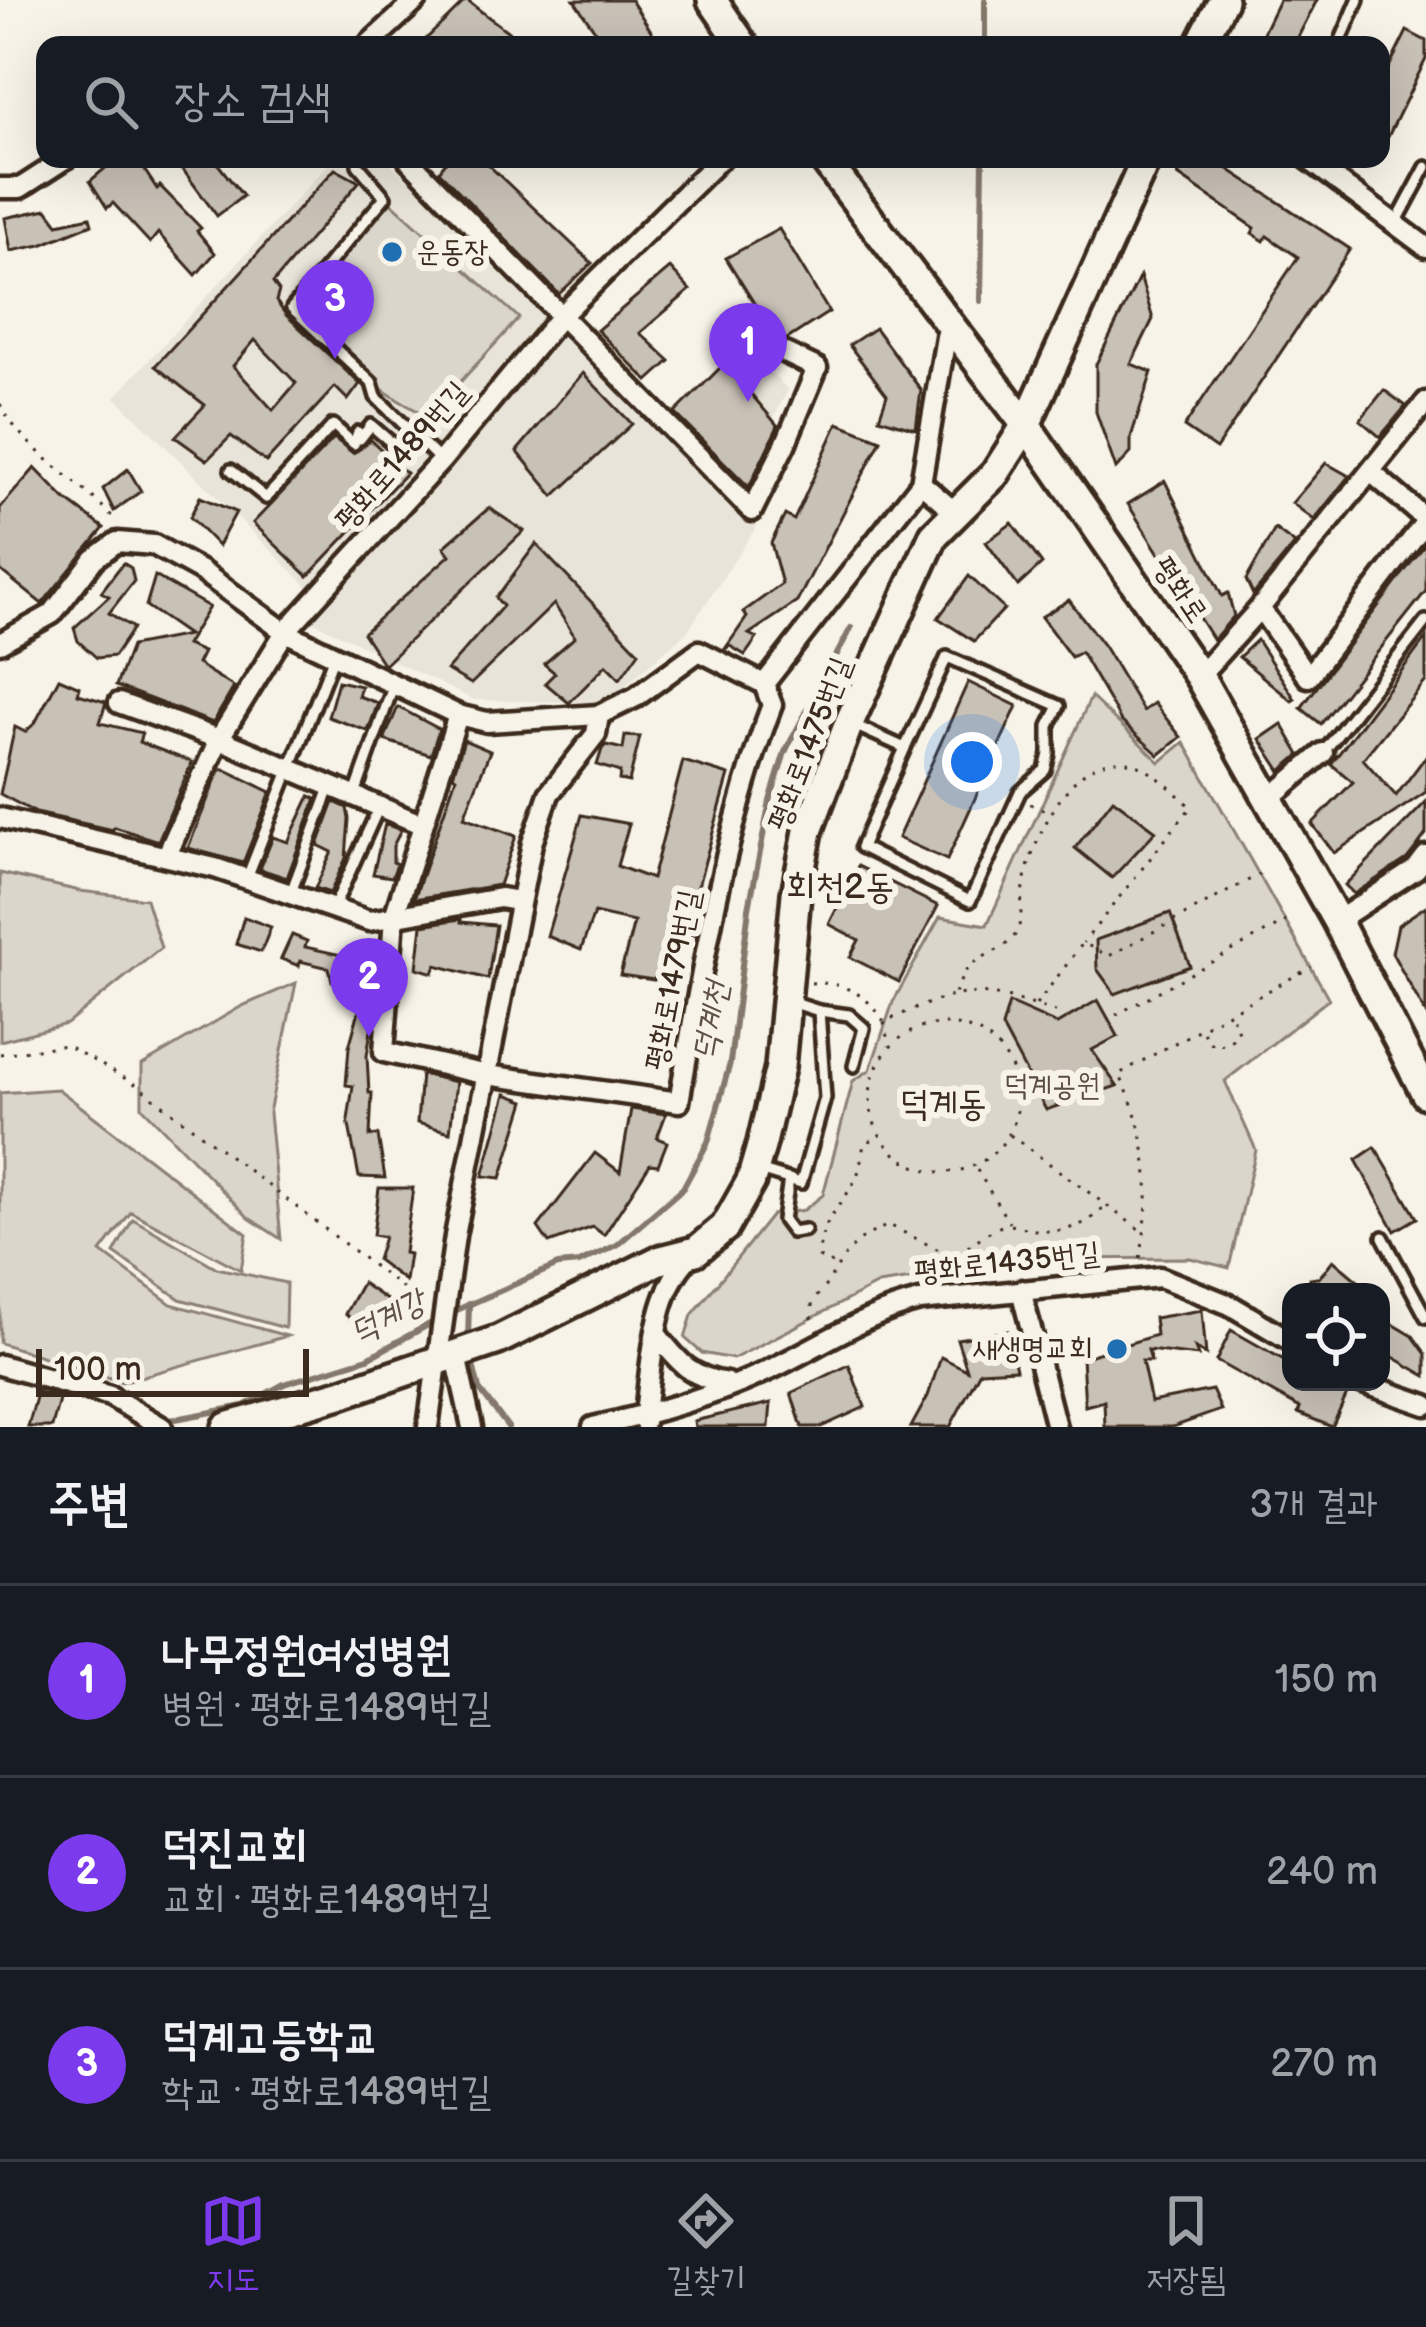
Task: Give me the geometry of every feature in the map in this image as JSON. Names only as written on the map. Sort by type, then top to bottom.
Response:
[{"type":"main road","points":[[712,0],[737,36]]},
{"type":"main road","points":[[1205,36],[1223,0]]},
{"type":"main road","name":"평화로","points":[[831,168],[1026,425],[1199,676],[1337,921],[1426,1094]]},
{"type":"main road","name":"평화로1475번길","points":[[227,1427],[458,1355],[657,1261],[696,1250],[724,1227],[755,1168],[780,1067],[796,894],[808,831],[849,723],[934,535],[995,474],[1026,425],[1142,168]]},
{"type":"street","points":[[378,36],[417,0]]},
{"type":"street","points":[[0,188],[20,188],[51,168]]},
{"type":"street","points":[[417,168],[752,511],[817,368],[783,352]]},
{"type":"street","name":"평화로1489번길","points":[[167,855],[219,739],[285,632],[441,461],[561,316],[711,168]]},
{"type":"street","points":[[1320,168],[1426,247]]},
{"type":"street","points":[[0,643],[52,614],[94,559],[117,542],[154,545],[201,571],[285,632],[458,716],[487,722],[599,716],[636,697],[699,651],[764,683],[921,483],[955,335]]},
{"type":"street","points":[[1199,676],[1372,473],[1426,402]]},
{"type":"street","points":[[1260,608],[1308,677],[1426,520],[1372,473]]},
{"type":"street","points":[[921,483],[955,512]]},
{"type":"street","name":"평화로1479번길","points":[[488,1075],[679,1102],[730,849],[772,705],[764,683]]},
{"type":"street","points":[[119,703],[219,739],[423,825]]},
{"type":"street","points":[[458,716],[394,917],[385,1052],[488,1075]]},
{"type":"street","points":[[472,1427],[458,1355],[440,1329],[446,1294],[532,843],[548,794],[596,734],[599,716]]},
{"type":"street","points":[[1268,801],[1323,753]]},
{"type":"street","points":[[0,818],[167,855],[369,921],[500,898],[518,902]]},
{"type":"street","points":[[1337,921],[1416,869],[1426,856]]},
{"type":"street","name":"평화로1475번길","points":[[645,1420],[663,1293],[673,1272],[696,1250]]},
{"type":"street","name":"평화로1435번길","points":[[593,1427],[645,1420],[764,1373],[884,1309],[920,1301],[1160,1277],[1230,1305],[1282,1336]]},
{"type":"street","points":[[1021,1290],[1056,1427]]},
{"type":"street","points":[[658,1336],[682,1367],[705,1380],[732,1384]]},
{"type":"street","points":[[428,1427],[458,1355]]},
{"type":"street","points":[[0,1365],[110,1396],[162,1427]]},
{"type":"street","points":[[1385,1391],[1426,1406]]},
{"type":"lane","points":[[1343,36],[1358,0]]},
{"type":"lane","points":[[1396,223],[1426,167]]},
{"type":"lane","points":[[361,168],[385,197],[292,308],[372,383],[376,398],[441,461]]},
{"type":"lane","points":[[231,470],[266,498],[333,425],[355,445],[358,432],[360,439],[371,425],[401,451],[412,433]]},
{"type":"lane","points":[[1323,753],[1426,621]]},
{"type":"lane","points":[[246,880],[334,656]]},
{"type":"lane","points":[[947,657],[1058,706],[1049,726],[1045,770],[1018,798],[970,901],[861,847],[905,748],[947,657]]},
{"type":"lane","points":[[354,797],[394,684]]},
{"type":"lane","points":[[849,723],[905,748]]},
{"type":"lane","points":[[290,896],[330,788]]},
{"type":"lane","points":[[333,909],[379,807]]},
{"type":"lane","points":[[786,1000],[849,1015],[864,1028],[854,1066]]},
{"type":"lane","points":[[755,1168],[801,1183],[825,1098],[819,1011]]},
{"type":"lane","points":[[789,1179],[783,1220],[791,1232],[805,1230]]},
{"type":"lane","points":[[1383,1238],[1426,1317]]},
{"type":"path","points":[[0,404],[40,453],[100,502],[136,544]]},
{"type":"path","points":[[956,993],[966,970],[1011,943],[1019,927],[1023,886],[1050,813],[1077,778],[1101,764],[1129,762],[1159,778],[1191,806],[1036,1005]]},
{"type":"path","points":[[1018,798],[1050,813]]},
{"type":"path","points":[[1083,943],[1109,956],[1260,874]]},
{"type":"path","points":[[1116,1015],[1286,921]]},
{"type":"path","points":[[1140,1258],[1149,1208],[1148,1156],[1134,1105],[1119,1074],[1312,968]]},
{"type":"path","points":[[811,982],[852,990],[874,1004],[890,1048]]},
{"type":"path","points":[[884,1022],[956,993],[1012,995],[1058,1012]]},
{"type":"path","points":[[1202,1028],[1212,1045],[1228,1044],[1238,1032],[1231,1012]]},
{"type":"path","points":[[939,1022],[973,1029],[1001,1053],[1017,1078],[1018,1110],[1010,1134],[975,1167],[918,1170],[896,1157],[878,1136],[873,1077],[890,1048],[912,1029],[939,1022]]},
{"type":"path","points":[[0,1054],[66,1045],[137,1085],[414,1297],[446,1294]]},
{"type":"path","points":[[1010,1134],[1145,1233]]},
{"type":"path","points":[[834,1266],[819,1257],[824,1232],[837,1203],[854,1184],[865,1145],[878,1136]]},
{"type":"path","points":[[975,1167],[1010,1224]]},
{"type":"path","points":[[812,1318],[812,1302],[828,1285],[834,1266],[853,1244],[889,1226],[949,1255],[1010,1224],[1058,1231],[1079,1226],[1105,1205]]},
{"type":"shaded area","points":[[325,168],[395,168],[556,321],[308,587],[115,397]]},
{"type":"shaded area","points":[[561,336],[761,520],[687,632],[605,703],[474,700],[312,621]]},
{"type":"shaded area","points":[[751,350],[788,390],[752,459],[706,415]]},
{"type":"green space","name":"운동장","points":[[385,197],[519,318],[429,416],[373,382],[292,308]]},
{"type":"green space","name":"덕계공원","points":[[1091,697],[1160,762],[1184,742],[1329,999],[1225,1081],[1256,1150],[1229,1268],[1190,1258],[1050,1259],[878,1284],[733,1359],[702,1353],[685,1338],[692,1315],[772,1215],[804,1210],[823,1195],[853,1081],[870,1070],[893,1002],[940,917],[987,925]]},
{"type":"green space","points":[[0,873],[80,891],[146,899],[161,948],[67,1024],[0,1041]]},
{"type":"green space","points":[[296,983],[269,1113],[281,1239],[249,1218],[142,1107],[142,1065],[242,1006]]},
{"type":"green space","points":[[58,1089],[247,1234],[241,1270],[131,1212],[101,1252],[171,1304],[287,1336],[122,1382],[0,1343],[0,1093]]},
{"type":"green space","points":[[133,1219],[217,1268],[286,1283],[285,1328],[180,1299],[114,1253]]},
{"type":"building","points":[[466,0],[514,36],[429,36]]},
{"type":"building","points":[[574,0],[631,0],[654,36],[599,36]]},
{"type":"building","points":[[1279,0],[1317,0],[1299,36],[1261,36]]},
{"type":"building","points":[[1407,31],[1426,41],[1426,59],[1390,133],[1390,65]]},
{"type":"building","points":[[105,168],[143,168],[157,189],[160,186],[201,228],[197,231],[215,253],[196,275],[158,233],[150,243],[113,203],[107,208],[90,181]]},
{"type":"building","points":[[182,168],[221,168],[243,196],[217,216]]},
{"type":"building","points":[[492,168],[592,263],[559,294],[439,171]]},
{"type":"building","points":[[1183,168],[1227,168],[1350,249],[1216,449],[1184,427],[1298,257],[1267,236],[1264,241],[1252,233],[1255,228],[1178,175]]},
{"type":"building","points":[[335,169],[359,182],[273,283],[279,291],[276,301],[286,315],[360,384],[348,400],[335,387],[266,462],[231,436],[207,460],[175,437],[205,405],[155,366]],"holes":[[[255,340],[296,383],[273,410],[233,366]]]},
{"type":"building","points":[[47,209],[58,224],[90,217],[92,224],[41,245],[11,251],[5,218]]},
{"type":"building","points":[[779,229],[829,312],[787,339],[777,340],[726,258]]},
{"type":"building","points":[[670,268],[690,290],[640,333],[670,361],[648,381],[597,330]]},
{"type":"building","points":[[1140,276],[1153,319],[1131,364],[1152,372],[1131,437],[1131,453],[1116,469],[1096,412],[1096,364]]},
{"type":"building","points":[[875,328],[921,390],[916,429],[879,418],[887,395],[849,345]]},
{"type":"building","points":[[725,363],[778,426],[749,487],[675,413]]},
{"type":"building","points":[[583,373],[632,424],[554,496],[517,451]]},
{"type":"building","points":[[1384,390],[1406,406],[1380,437],[1360,420]]},
{"type":"building","points":[[838,423],[881,440],[797,602],[749,634],[757,638],[745,655],[730,646],[725,649],[747,617],[743,612],[782,584],[771,543],[785,515],[794,520]]},
{"type":"building","points":[[334,438],[353,453],[371,440],[406,473],[308,576],[253,523]]},
{"type":"building","points":[[1326,463],[1349,476],[1314,520],[1292,503]]},
{"type":"building","points":[[35,468],[65,499],[104,528],[42,604],[0,570],[0,508]]},
{"type":"building","points":[[128,469],[141,491],[114,511],[103,489]]},
{"type":"building","points":[[1165,481],[1222,596],[1228,593],[1234,616],[1213,640],[1128,504]]},
{"type":"building","points":[[200,497],[236,512],[218,546],[190,517]]},
{"type":"building","points":[[489,508],[524,531],[384,665],[363,633],[450,555],[444,547]]},
{"type":"building","points":[[1012,523],[1042,564],[1018,586],[986,542]]},
{"type":"building","points":[[1275,529],[1295,544],[1253,595],[1246,580]]},
{"type":"building","points":[[1426,543],[1426,591],[1321,724],[1301,708]]},
{"type":"building","points":[[536,544],[639,652],[620,679],[606,665],[569,703],[545,683],[555,673],[544,664],[575,637],[554,604],[471,684],[447,670],[503,606],[496,598]]},
{"type":"building","points":[[123,563],[131,568],[134,581],[109,613],[133,628],[114,656],[97,658],[78,641],[74,628],[109,596],[101,592]]},
{"type":"building","points":[[155,576],[209,607],[186,645],[203,652],[197,664],[234,687],[213,723],[116,686],[131,646],[188,635],[146,606]]},
{"type":"building","points":[[969,576],[1004,609],[974,641],[938,618]]},
{"type":"building","points":[[1069,600],[1104,646],[1143,711],[1154,703],[1181,737],[1159,755],[1121,721],[1081,652],[1071,657],[1041,617]]},
{"type":"building","points":[[1426,638],[1426,681],[1363,759],[1396,796],[1426,756],[1426,792],[1334,853],[1312,824],[1353,782],[1331,764]]},
{"type":"building","points":[[1257,640],[1295,699],[1292,701],[1239,657]]},
{"type":"building","points":[[59,678],[80,687],[78,694],[106,702],[100,723],[142,733],[139,742],[192,762],[158,841],[114,827],[36,813],[0,794],[15,727],[25,732],[35,723]]},
{"type":"building","points":[[338,681],[361,686],[358,696],[378,703],[368,731],[328,717]]},
{"type":"building","points":[[968,682],[1017,706],[947,860],[898,838]]},
{"type":"building","points":[[398,707],[439,729],[431,755],[384,740]]},
{"type":"building","points":[[1282,724],[1300,755],[1281,771],[1260,739]]},
{"type":"building","points":[[625,736],[640,737],[629,782],[619,780],[620,772],[597,765],[606,745],[623,749]]},
{"type":"building","points":[[464,740],[490,751],[464,817],[516,836],[499,885],[414,899],[456,777]]},
{"type":"building","points":[[683,761],[729,775],[698,886],[705,888],[695,935],[675,934],[654,980],[620,975],[634,922],[594,913],[581,950],[547,936],[582,815],[629,824],[617,866],[652,879]]},
{"type":"building","points":[[224,769],[271,792],[243,863],[188,848],[219,771]]},
{"type":"building","points":[[310,796],[316,799],[287,878],[260,869],[273,837],[288,842]]},
{"type":"building","points":[[1113,799],[1156,831],[1112,878],[1075,848]]},
{"type":"building","points":[[334,802],[347,808],[349,819],[346,858],[330,893],[315,888],[332,852],[318,845]]},
{"type":"building","points":[[1426,802],[1426,834],[1418,845],[1407,859],[1354,894],[1345,885]]},
{"type":"building","points":[[385,824],[401,830],[393,846],[397,864],[392,877],[373,874]]},
{"type":"building","points":[[858,866],[938,906],[899,982],[850,957],[859,940],[829,924]]},
{"type":"building","points":[[1426,906],[1426,1014],[1392,953],[1398,925]]},
{"type":"building","points":[[1170,913],[1190,966],[1115,994],[1097,969],[1096,940]]},
{"type":"building","points":[[244,917],[271,927],[261,952],[236,944]]},
{"type":"building","points":[[461,919],[496,925],[488,979],[436,965],[433,973],[417,968],[422,925]]},
{"type":"building","points":[[292,935],[307,941],[305,947],[377,963],[375,990],[332,981],[329,968],[281,959]]},
{"type":"building","points":[[1098,1000],[1118,1036],[1092,1050],[1117,1086],[1046,1110],[1002,1027],[1009,1003],[1057,1024]]},
{"type":"building","points":[[360,1007],[374,1010],[367,1056],[372,1093],[370,1136],[378,1135],[385,1178],[359,1177],[348,1120],[353,1086],[346,1085],[349,1047]]},
{"type":"building","points":[[421,1074],[456,1082],[450,1132],[417,1123]]},
{"type":"building","points":[[506,1094],[525,1101],[501,1178],[483,1176]]},
{"type":"building","points":[[631,1109],[666,1114],[657,1138],[667,1142],[658,1165],[650,1164],[604,1235],[593,1227],[549,1243],[538,1227],[595,1153],[620,1172]]},
{"type":"building","points":[[1375,1147],[1417,1218],[1395,1231],[1356,1160]]},
{"type":"building","points":[[379,1188],[413,1188],[405,1281],[377,1260],[384,1237],[373,1235]]},
{"type":"building","points":[[1333,1260],[1360,1283],[1309,1283],[1310,1278],[1319,1278]]},
{"type":"building","points":[[362,1283],[394,1305],[386,1319],[381,1315],[371,1336],[345,1314]]},
{"type":"building","points":[[1202,1310],[1206,1355],[1195,1348],[1198,1356],[1148,1350],[1151,1361],[1142,1361],[1151,1402],[1212,1390],[1221,1410],[1173,1427],[1105,1427],[1104,1401],[1085,1406],[1082,1358],[1156,1335],[1154,1318]]},
{"type":"building","points":[[1390,1322],[1413,1336],[1426,1354],[1426,1376],[1390,1355]]},
{"type":"building","points":[[1231,1330],[1282,1359],[1282,1391],[1348,1392],[1332,1427],[1298,1413],[1300,1408],[1216,1361]]},
{"type":"building","points":[[1008,1331],[1016,1369],[980,1371],[950,1427],[911,1427],[941,1357],[967,1370],[957,1339]]},
{"type":"building","points":[[849,1365],[865,1407],[821,1427],[802,1427],[791,1393]]},
{"type":"building","points":[[38,1390],[60,1396],[52,1427],[28,1427]]},
{"type":"building","points":[[771,1403],[769,1427],[695,1427],[694,1421]]},
{"type":"waterway","name":"덕계천","points":[[985,0],[985,36]]},
{"type":"waterway","name":"덕계천","points":[[981,301],[983,168]]},
{"type":"waterway","name":"덕계천","points":[[448,1314],[558,1265],[579,1263],[617,1245],[683,1188],[708,1142],[730,1063],[749,908],[770,801],[785,752],[851,628]]},
{"type":"waterway","name":"덕계천","points":[[468,1339],[469,1304]]},
{"type":"waterway","name":"덕계강","points":[[165,1421],[244,1406],[284,1384],[368,1358],[437,1320]]},
{"type":"waterway","name":"덕계천","points":[[471,1357],[479,1389],[508,1427]]},
{"type":"place","name":"운동장","points":[[392,252]]},
{"type":"place","name":"덕계고등학교","points":[[335,359]]},
{"type":"place","name":"나무정원여성병원","points":[[748,402]]},
{"type":"place","name":"덕진교회","points":[[369,1037]]},
{"type":"place","name":"새생명교회","points":[[1117,1349]]},
{"type":"district","name":"회천2동","points":[[840,887]]},
{"type":"district","name":"덕계동","points":[[943,1104]]}]
